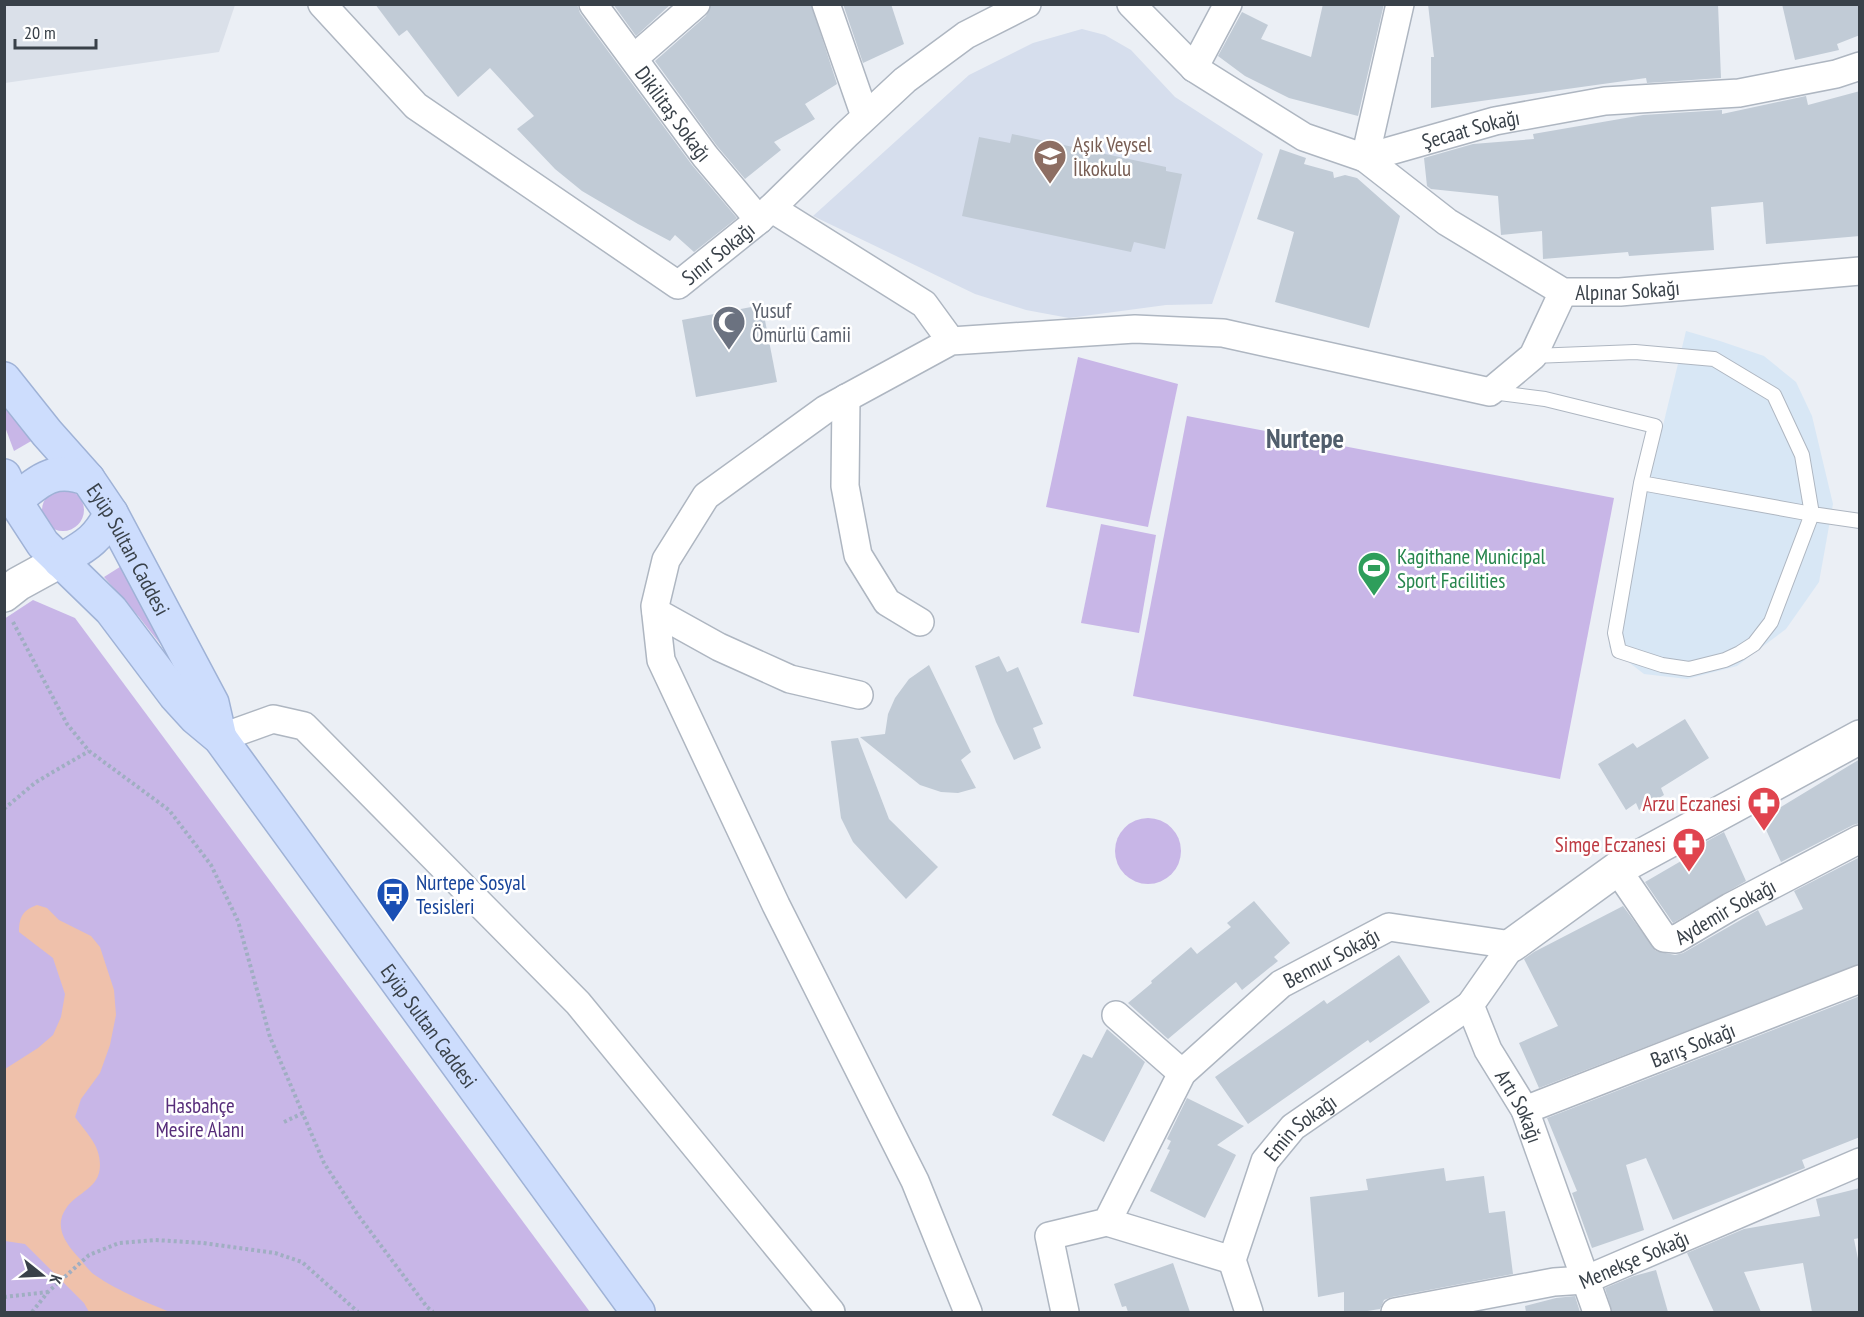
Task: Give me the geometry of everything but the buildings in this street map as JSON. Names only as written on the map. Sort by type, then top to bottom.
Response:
[{"type":"main road","name":"Eyüp Sultan Caddesi","points":[[4,379],[47,433],[88,479],[111,513],[212,703],[220,738]]},
{"type":"main road","points":[[8,496],[44,478],[60,473],[88,479]]},
{"type":"main road","name":"Eyüp Sultan Caddesi","points":[[8,496],[43,544],[111,610],[175,695],[196,718],[220,738],[638,1312]]},
{"type":"main road","points":[[60,561],[89,543],[103,530],[111,513]]},
{"type":"street","name":"Dikilitaş Sokağı","points":[[593,4],[705,156],[765,214],[924,304],[951,341]]},
{"type":"street","points":[[634,58],[696,4]]},
{"type":"street","points":[[826,4],[866,116]]},
{"type":"street","name":"Sınır Sokağı","points":[[327,6],[416,106],[678,285],[765,214],[905,80],[966,35],[1027,4]]},
{"type":"street","points":[[1131,4],[1194,68],[1304,138],[1365,158],[1400,4]]},
{"type":"street","points":[[1194,68],[1228,4]]},
{"type":"street","name":"Şecaat Sokağı","points":[[1365,158],[1495,121],[1605,101],[1739,93],[1836,74],[1860,66]]},
{"type":"street","name":"Alpınar Sokağı","points":[[1365,158],[1447,222],[1563,292],[1620,292],[1860,271]]},
{"type":"street","points":[[968,1312],[915,1181],[776,905],[661,660],[655,606],[666,560],[706,496],[826,409],[951,341],[1135,329],[1223,333],[1490,392],[1533,356],[1563,292]]},
{"type":"street","points":[[846,398],[845,486],[858,555],[887,602],[920,622]]},
{"type":"street","points":[[7,605],[18,584],[60,561]]},
{"type":"street","points":[[656,612],[719,647],[790,679],[859,695]]},
{"type":"street","points":[[220,738],[273,719],[304,726],[578,1004],[831,1312]]},
{"type":"street","points":[[1470,1005],[1512,945],[1617,868],[1860,737]]},
{"type":"street","name":"Aydemir Sokağı","points":[[1617,868],[1664,938],[1676,939],[1730,906],[1860,839]]},
{"type":"street","name":"Bennur Sokağı","points":[[1107,1222],[1182,1073],[1281,984],[1389,927],[1512,945]]},
{"type":"street","name":"Barış Sokağı","points":[[1525,1110],[1860,979]]},
{"type":"street","name":"Artı Sokağı","points":[[1470,1005],[1488,1050],[1525,1110],[1598,1312]]},
{"type":"street","name":"Emin Sokağı","points":[[1232,1260],[1264,1161],[1293,1127],[1470,1005]]},
{"type":"street","points":[[1116,1015],[1182,1073]]},
{"type":"street","name":"Menekşe Sokağı","points":[[1395,1312],[1554,1282],[1585,1280],[1860,1162]]},
{"type":"street","points":[[1065,1312],[1050,1236],[1107,1222],[1232,1260],[1249,1312]]},
{"type":"lane","points":[[1490,392],[1545,399],[1654,426],[1641,483],[1615,633],[1619,651],[1675,668],[1698,668],[1725,660],[1754,644],[1773,615],[1812,514],[1802,455],[1774,395],[1714,359],[1635,352],[1533,356]]},
{"type":"lane","points":[[1641,483],[1860,521]]},
{"type":"path","points":[[7,605],[67,724],[89,751],[169,810],[211,865],[238,921],[270,1037],[324,1163],[358,1215],[433,1312]]},
{"type":"path","points":[[4,809],[36,782],[89,751]]},
{"type":"path","points":[[285,1122],[303,1113]]},
{"type":"path","points":[[32,1312],[48,1292],[89,1255],[119,1243],[155,1240],[203,1243],[275,1253],[302,1262],[358,1312]]},
{"type":"path","points":[[4,1297],[48,1292]]},
{"type":"shaded area","points":[[4,5],[235,5],[219,52],[5,83]]},
{"type":"shaded area","name":"Aşık Veysel İlkokulu","points":[[1082,29],[1105,35],[1131,50],[1175,97],[1263,154],[1212,304],[1166,305],[1069,318],[1026,310],[975,294],[813,216],[969,75],[1033,43]]},
{"type":"shaded area","points":[[1686,331],[1764,356],[1796,382],[1812,416],[1833,504],[1819,582],[1786,629],[1737,666],[1687,679],[1644,674],[1609,647]]},
{"type":"shaded area","points":[[37,905],[47,908],[59,920],[91,936],[100,947],[114,990],[116,1015],[110,1045],[100,1073],[81,1099],[75,1117],[98,1151],[99,1173],[92,1184],[67,1207],[63,1214],[61,1229],[70,1248],[92,1273],[119,1290],[170,1312],[89,1312],[84,1303],[25,1244],[5,1241],[5,1069],[38,1048],[53,1035],[61,1017],[65,994],[53,958],[19,932],[23,915],[28,909]]},
{"type":"green space","points":[[1078,357],[1178,384],[1148,527],[1046,507]]},
{"type":"green space","points":[[5,408],[33,440],[14,451],[5,427]]},
{"type":"green space","name":"Kagithane Municipal Sport Facilities","points":[[1187,416],[1614,498],[1560,779],[1133,696]]},
{"type":"green space","points":[[63,489],[71,490],[78,495],[83,502],[83,518],[78,525],[71,530],[63,531],[55,530],[48,525],[43,518],[42,510],[43,502],[48,495],[55,490]]},
{"type":"green space","points":[[1101,524],[1156,535],[1139,633],[1081,623]]},
{"type":"green space","points":[[123,565],[180,669],[104,577]]},
{"type":"green space","name":"Hasbahçe Mesire Alanı","points":[[33,600],[75,618],[590,1312],[5,1312],[4,619]]},
{"type":"green space","points":[[1154,818],[1172,827],[1179,838],[1181,851],[1179,864],[1172,875],[1161,882],[1142,884],[1124,875],[1117,864],[1115,845],[1124,827],[1135,820]]},
{"type":"place","name":"Aşık Veysel İlkokulu","points":[[1050,185]]},
{"type":"place","name":"Yusuf Ömürlü Camii","points":[[729,351]]},
{"type":"place","name":"Kagithane Municipal Sport Facilities","points":[[1374,597]]},
{"type":"place","name":"Arzu Eczanesi","points":[[1764,832]]},
{"type":"place","name":"Simge Eczanesi","points":[[1689,873]]},
{"type":"place","name":"Nurtepe Sosyal Tesisleri","points":[[393,923]]},
{"type":"district","name":"Nurtepe","points":[[1305,438]]}]
